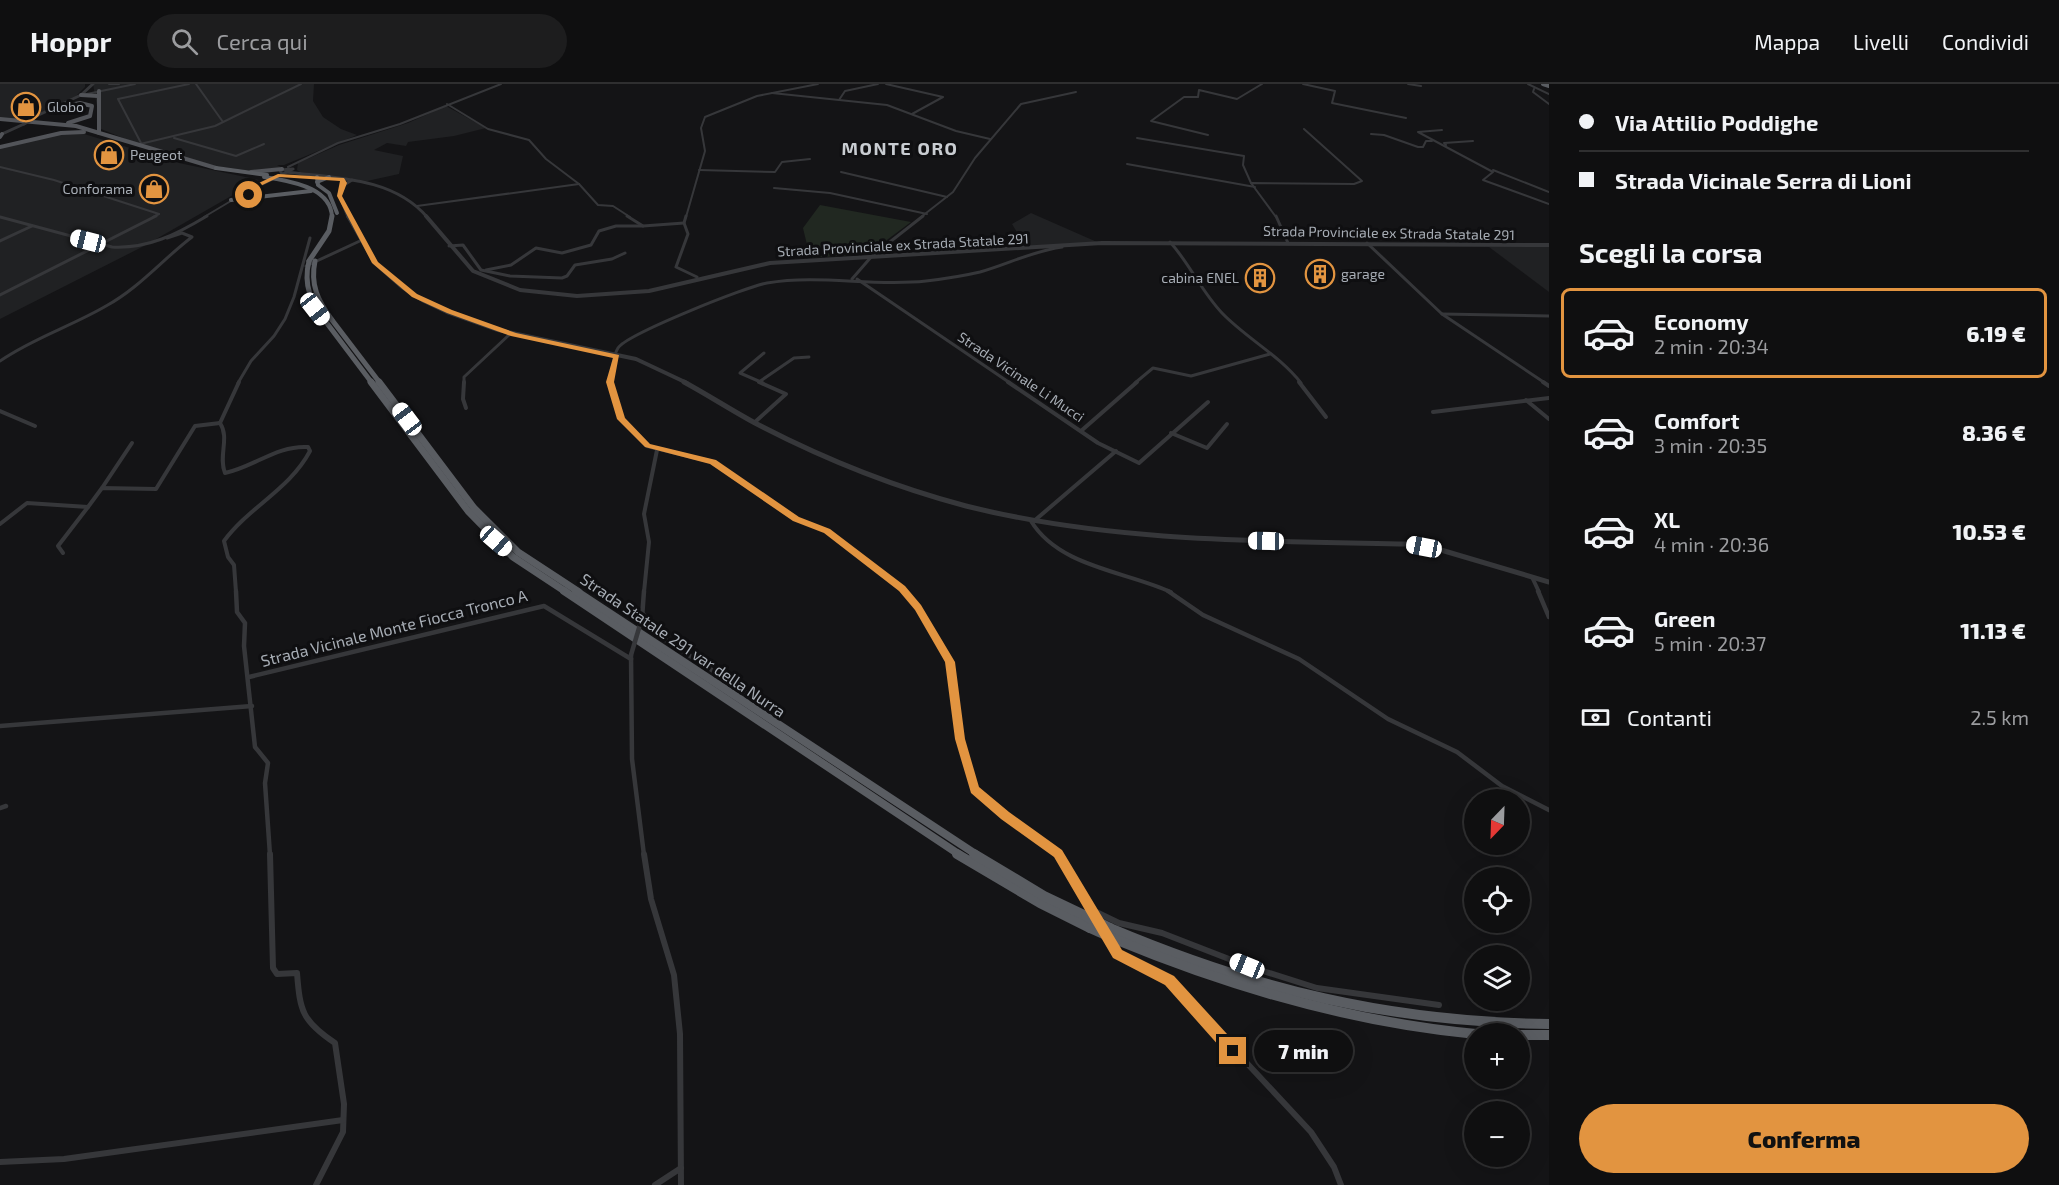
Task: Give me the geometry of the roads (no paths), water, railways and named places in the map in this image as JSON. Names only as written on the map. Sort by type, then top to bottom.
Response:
[{"type":"highway","name":"Strada Statale 291 var della Nurra","points":[[214,168],[277,175],[310,185],[330,198],[338,215],[337,222],[312,261]]},
{"type":"highway","name":"Strada Statale 291 var della Nurra","points":[[277,175],[315,192],[327,202],[333,213],[332,220],[306,273],[307,292],[484,526],[531,570],[897,815],[1022,892],[1090,928],[1221,982],[1301,1004],[1381,1022],[1464,1032]]},
{"type":"highway","points":[[329,177],[317,179],[330,198]]},
{"type":"highway","points":[[286,193],[291,188],[288,181]]},
{"type":"highway","points":[[252,188],[251,192],[258,196]]},
{"type":"highway","points":[[231,200],[299,190],[315,192]]},
{"type":"highway","points":[[246,192],[251,196]]},
{"type":"highway","name":"Strada Statale 291 var della Nurra","points":[[484,526],[540,569],[928,826],[1035,890],[1089,913],[1110,928],[1175,956],[1228,974],[1344,1005],[1389,1014],[1464,1021],[1549,1024]]},
{"type":"highway","points":[[1530,1035],[1549,1035]]},
{"type":"main road","points":[[99,91],[97,127],[99,133]]},
{"type":"main road","points":[[81,95],[98,96]]},
{"type":"main road","points":[[55,123],[78,121],[90,116],[92,106],[73,100]]},
{"type":"main road","points":[[60,107],[80,103]]},
{"type":"main road","name":"Strada Statale 291 var della Nurra","points":[[0,120],[55,123],[138,144],[214,168]]},
{"type":"main road","name":"Strada Statale 291 var della Nurra","points":[[0,120],[88,132],[214,168]]},
{"type":"main road","points":[[1,138],[17,142],[51,133],[55,128],[48,125]]},
{"type":"main road","points":[[0,147],[69,132],[88,132]]},
{"type":"main road","points":[[214,168],[277,175]]},
{"type":"street","points":[[30,120],[73,100],[87,91],[91,84]]},
{"type":"street","points":[[109,84],[122,84]]},
{"type":"street","points":[[81,95],[135,84]]},
{"type":"street","points":[[189,84],[118,99],[138,144],[203,130],[301,84]]},
{"type":"street","points":[[196,84],[223,122]]},
{"type":"street","points":[[277,175],[288,167],[338,143],[405,123],[501,84]]},
{"type":"street","points":[[697,278],[676,267],[688,234],[684,223],[705,151],[701,128],[705,117],[768,93],[818,84]]},
{"type":"street","points":[[839,100],[845,91],[878,84]]},
{"type":"street","points":[[886,84],[943,97],[912,114]]},
{"type":"street","points":[[1208,135],[1151,121],[1184,97],[1193,99],[1198,97],[1199,90],[1242,98],[1262,84]]},
{"type":"street","points":[[1303,84],[1335,91],[1332,103],[1406,118]]},
{"type":"street","points":[[1408,84],[1422,86]]},
{"type":"street","points":[[1528,84],[1534,89],[1549,94]]},
{"type":"street","points":[[1534,89],[1533,92],[1549,104]]},
{"type":"street","points":[[87,91],[99,91]]},
{"type":"street","points":[[854,279],[872,256],[946,197],[991,138],[1021,104],[1076,92]]},
{"type":"street","points":[[768,93],[876,103],[956,131],[991,138]]},
{"type":"street","points":[[1,138],[22,124],[73,100]]},
{"type":"street","points":[[447,104],[488,129],[529,140],[546,159],[579,184],[588,197],[598,205],[613,206],[642,226]]},
{"type":"street","points":[[1251,183],[1360,183],[1360,178],[1304,129]]},
{"type":"street","points":[[1442,130],[1418,132],[1493,172],[1483,180],[1549,204]]},
{"type":"street","points":[[1371,134],[1384,135],[1418,147],[1423,147],[1426,141],[1434,141]]},
{"type":"street","points":[[171,137],[236,156],[264,144]]},
{"type":"street","points":[[1137,138],[1244,156],[1243,165],[1251,183],[1274,212],[1288,243]]},
{"type":"street","points":[[1473,141],[1444,144],[1487,167],[1549,192]]},
{"type":"street","points":[[699,170],[775,172],[782,162],[810,159]]},
{"type":"street","points":[[1127,164],[1255,187]]},
{"type":"street","points":[[0,166],[159,212],[0,295]]},
{"type":"street","points":[[288,167],[302,176]]},
{"type":"street","points":[[161,239],[252,188],[293,169]]},
{"type":"street","points":[[841,172],[946,197]]},
{"type":"street","points":[[277,175],[317,179]]},
{"type":"street","points":[[277,175],[294,175]]},
{"type":"street","name":"Strada Provinciale ex Strada Statale 291","points":[[329,177],[369,183],[399,193],[417,206],[449,246],[473,271],[507,286],[539,293],[577,296],[638,292],[771,263],[1081,244],[1170,242],[1549,245]]},
{"type":"street","points":[[339,178],[345,186]]},
{"type":"street","points":[[352,180],[345,186],[340,196],[362,240],[382,271],[414,295],[450,312],[510,334],[617,356],[649,365],[755,422],[905,486],[1033,521],[1185,539],[1407,544],[1441,550],[1549,582]]},
{"type":"street","points":[[345,186],[369,183]]},
{"type":"street","points":[[417,206],[579,184]]},
{"type":"street","points":[[774,188],[830,193],[927,214]]},
{"type":"street","points":[[0,217],[101,244],[130,249],[182,233],[192,237],[175,249],[156,270],[107,306],[19,348],[0,361]]},
{"type":"street","points":[[480,270],[511,265],[536,248],[562,253],[585,248],[591,245],[599,231],[616,226],[684,223]]},
{"type":"street","points":[[0,241],[32,226]]},
{"type":"street","points":[[249,677],[244,646],[245,623],[237,612],[234,565],[228,557],[224,541],[242,521],[282,485],[310,451],[304,447],[288,447],[245,468],[225,473],[220,464],[225,434],[220,423],[236,385],[249,364],[279,331],[297,294],[310,238]]},
{"type":"street","points":[[301,269],[362,240]]},
{"type":"street","points":[[1170,242],[1186,260],[1204,291],[1222,313],[1295,376],[1326,417]]},
{"type":"street","points":[[1367,243],[1442,314],[1549,386]]},
{"type":"street","points":[[1081,244],[1046,249],[979,272],[926,281],[886,283],[854,279],[766,283],[654,326],[627,341],[618,348],[610,382],[621,419],[647,446],[713,462],[796,519],[827,531],[902,589],[918,608],[950,662],[960,739],[975,790],[1005,816],[1058,854],[1089,913],[1118,954],[1170,981],[1217,1034],[1308,1128],[1336,1169],[1341,1185]]},
{"type":"street","points":[[449,246],[463,245],[480,270],[510,276],[562,278],[567,276],[575,265],[612,259],[625,253]]},
{"type":"street","name":"Strada Vicinale Li Mucci","points":[[854,279],[1081,431],[1139,463],[1208,402]]},
{"type":"street","points":[[1442,314],[1549,316]]},
{"type":"street","points":[[466,408],[463,399],[465,378],[510,334]]},
{"type":"street","points":[[755,422],[786,394],[740,372],[764,353]]},
{"type":"street","points":[[1081,431],[1153,368],[1191,376],[1226,368],[1251,356],[1270,354]]},
{"type":"street","points":[[759,382],[794,358],[809,357]]},
{"type":"street","points":[[1433,412],[1549,398]]},
{"type":"street","points":[[1526,400],[1549,419]]},
{"type":"street","points":[[0,411],[12,414],[35,426]]},
{"type":"street","points":[[102,488],[156,489],[195,426],[220,423]]},
{"type":"street","points":[[1171,433],[1207,448],[1227,424]]},
{"type":"street","points":[[63,553],[58,546],[102,488],[132,443]]},
{"type":"street","points":[[657,450],[644,514],[649,542],[642,616],[631,657],[632,759],[651,899],[674,975],[681,1034],[681,1185]]},
{"type":"street","points":[[1033,521],[1116,451]]},
{"type":"street","points":[[0,524],[27,503],[88,507]]},
{"type":"street","points":[[1033,521],[1037,531],[1068,556],[1149,582],[1174,594],[1203,615],[1299,659],[1388,719],[1457,752],[1502,786],[1549,810]]},
{"type":"street","points":[[1532,577],[1549,617]]},
{"type":"street","name":"Strada Vicinale Monte Fiocca Tronco A","points":[[316,1185],[343,1132],[335,1043],[310,1026],[302,1016],[297,973],[277,975],[273,968],[268,857],[270,830],[263,784],[268,763],[255,747],[249,677],[544,606],[548,606],[631,657]]},
{"type":"street","points":[[642,616],[664,639],[762,703],[772,706]]},
{"type":"street","points":[[0,726],[252,706]]},
{"type":"street","points":[[1089,913],[1162,933],[1247,966],[1317,988],[1439,1005]]},
{"type":"street","points":[[0,1162],[64,1159],[343,1120]]},
{"type":"street","points":[[655,1185],[681,1168]]},
{"type":"place","name":"Globo","points":[[26,107]]},
{"type":"place","name":"Peugeot","points":[[109,155]]},
{"type":"place","name":"Conforama","points":[[154,189]]},
{"type":"place","name":"garage","points":[[1320,274]]},
{"type":"place","name":"cabina ENEL","points":[[1260,278]]},
{"type":"district","name":"MONTE ORO","points":[[900,149]]}]
